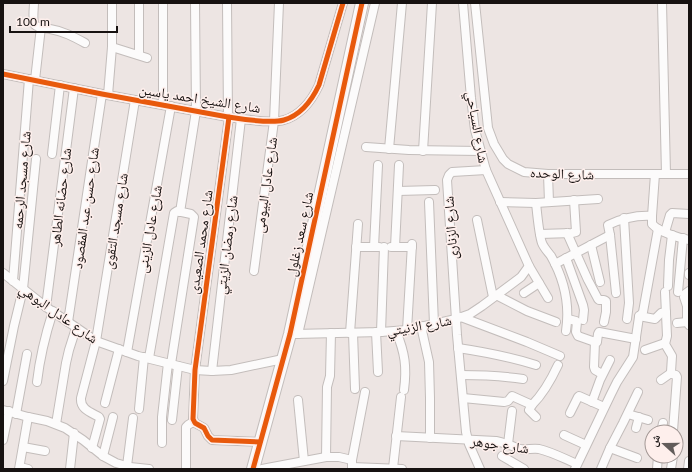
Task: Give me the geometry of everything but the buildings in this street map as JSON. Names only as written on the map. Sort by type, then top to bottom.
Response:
[{"type":"street","points":[[34,3],[35,24],[38,27],[62,32],[85,43]]},
{"type":"street","name":"شارع حسن عبد المقصود","points":[[68,322],[112,47],[112,3]]},
{"type":"street","points":[[139,3],[139,55]]},
{"type":"street","name":"شارع عادل الزينى","points":[[104,402],[123,350],[167,106],[163,3]]},
{"type":"street","points":[[180,212],[196,111],[195,3]]},
{"type":"street","name":"شارع محمد الصعيدى","points":[[194,422],[195,370],[228,117],[227,3]]},
{"type":"street","name":"شارع عادل البيومى","points":[[254,271],[274,121],[279,3]]},
{"type":"street","name":"شارع الشيخ احمد ياسين","points":[[3,74],[228,117],[274,121],[284,120],[302,110],[316,93],[343,3]]},
{"type":"street","name":"شارع سعد زغلول","points":[[294,334],[362,3]]},
{"type":"street","name":"شارع سعد زغلول","points":[[252,469],[283,359],[294,334],[376,3]]},
{"type":"street","points":[[389,149],[402,3]]},
{"type":"street","points":[[423,151],[432,3]]},
{"type":"street","name":"شارع السياحي","points":[[463,3],[471,98],[475,130],[480,150],[486,170],[500,202],[530,266],[548,298]]},
{"type":"street","name":"شارع الوحده","points":[[475,3],[488,128],[494,144],[503,159],[508,164],[524,172],[548,174],[689,174]]},
{"type":"street","points":[[662,3],[666,174]]},
{"type":"street","name":"شارع مسجد الرحمه","points":[[13,282],[32,79],[41,27]]},
{"type":"street","points":[[466,38],[479,37]]},
{"type":"street","points":[[112,47],[147,58]]},
{"type":"street","points":[[52,154],[60,85]]},
{"type":"street","name":"شارع حضانه الطاهر","points":[[37,382],[41,352],[50,309],[74,88]]},
{"type":"street","name":"شارع مسجد التقوى","points":[[92,448],[100,419],[84,408],[81,401],[96,341],[135,100]]},
{"type":"street","name":"شارع رمضان الزيتي","points":[[212,370],[241,119]]},
{"type":"street","points":[[366,147],[423,151],[480,150]]},
{"type":"street","points":[[3,381],[11,336],[23,289],[36,159]]},
{"type":"street","points":[[395,247],[399,165]]},
{"type":"street","points":[[374,247],[378,166]]},
{"type":"street","name":"شارع الزنارى","points":[[459,318],[447,180],[448,176],[452,172],[486,170]]},
{"type":"street","points":[[548,174],[549,202]]},
{"type":"street","points":[[655,174],[652,224],[665,232],[686,239],[678,292]]},
{"type":"street","points":[[398,192],[435,190]]},
{"type":"street","points":[[500,202],[536,203],[598,199]]},
{"type":"street","points":[[540,234],[574,233],[576,230],[574,200]]},
{"type":"street","points":[[429,202],[434,324]]},
{"type":"street","points":[[536,203],[542,242],[558,271],[564,287],[568,319],[566,331]]},
{"type":"street","points":[[138,409],[174,213],[180,212],[191,214],[194,217],[172,364],[162,417],[162,444]]},
{"type":"street","points":[[576,467],[604,407],[617,382],[633,357],[639,316],[643,312],[670,216],[672,213],[689,214]]},
{"type":"street","points":[[616,293],[608,225],[624,218],[652,216]]},
{"type":"street","points":[[624,218],[629,303],[627,319]]},
{"type":"street","points":[[477,220],[495,296],[527,311],[556,322]]},
{"type":"street","points":[[356,389],[352,333],[358,224]]},
{"type":"street","points":[[645,350],[657,349],[665,343],[667,336],[666,312],[669,260],[665,232]]},
{"type":"street","points":[[567,233],[598,299],[606,301],[606,316],[604,322]]},
{"type":"street","points":[[554,264],[610,235]]},
{"type":"street","points":[[591,245],[600,282]]},
{"type":"street","points":[[356,247],[412,246],[407,330]]},
{"type":"street","points":[[378,372],[378,332],[384,247]]},
{"type":"street","points":[[566,258],[583,306],[583,320]]},
{"type":"street","name":"شارع الزنيتي","points":[[294,334],[407,330],[459,318],[470,314],[482,306],[521,277],[530,266]]},
{"type":"street","name":"شارع عادل البوهي","points":[[3,275],[96,341],[147,358],[195,370],[231,370],[283,359]]},
{"type":"street","points":[[524,293],[539,283]]},
{"type":"street","points":[[677,322],[688,323],[687,306],[684,295],[689,291]]},
{"type":"street","points":[[639,316],[655,319],[662,313],[666,312]]},
{"type":"street","points":[[480,469],[467,439],[458,348],[459,318],[527,342],[560,356]]},
{"type":"street","points":[[568,319],[577,322],[576,332],[578,336],[596,342]]},
{"type":"street","points":[[421,326],[429,362],[430,438]]},
{"type":"street","points":[[56,424],[66,363],[76,328]]},
{"type":"street","points":[[389,468],[406,375],[402,345],[396,330]]},
{"type":"street","points":[[602,374],[595,370],[594,367],[596,342],[599,332],[636,339]]},
{"type":"street","points":[[326,457],[327,387],[330,376],[331,333]]},
{"type":"street","points":[[665,343],[672,356],[671,373]]},
{"type":"street","points":[[458,348],[510,357],[536,364]]},
{"type":"street","points":[[3,440],[9,412],[27,354]]},
{"type":"street","points":[[592,402],[602,374],[610,360]]},
{"type":"street","points":[[172,364],[172,420]]},
{"type":"street","points":[[536,417],[529,411],[529,409],[547,386],[558,365]]},
{"type":"street","points":[[661,380],[671,373]]},
{"type":"street","points":[[671,373],[675,374],[677,377],[674,424]]},
{"type":"street","points":[[461,375],[503,376],[523,379]]},
{"type":"street","points":[[352,465],[365,392]]},
{"type":"street","points":[[604,468],[610,448],[638,392]]},
{"type":"street","points":[[463,398],[504,402],[508,401],[512,396],[532,405]]},
{"type":"street","points":[[570,413],[578,396],[604,407]]},
{"type":"street","points":[[298,400],[304,461]]},
{"type":"street","points":[[508,444],[512,411]]},
{"type":"street","points":[[9,412],[56,424],[74,433],[103,456],[116,463],[129,468],[149,469]]},
{"type":"street","points":[[628,414],[648,420]]},
{"type":"street","points":[[28,417],[20,468],[28,469]]},
{"type":"street","points":[[103,456],[112,417]]},
{"type":"street","points":[[636,428],[639,417]]},
{"type":"street","points":[[129,468],[133,418]]},
{"type":"street","points":[[186,469],[186,427],[194,422],[195,424],[204,428],[212,440],[260,442]]},
{"type":"street","points":[[70,469],[74,433]]},
{"type":"street","points":[[564,435],[586,445]]},
{"type":"street","name":"شارع جوهر","points":[[396,436],[496,441],[522,449],[545,450],[576,467]]},
{"type":"street","points":[[23,447],[45,451]]},
{"type":"street","points":[[610,448],[636,458]]},
{"type":"street","points":[[502,456],[524,469]]},
{"type":"street","points":[[262,469],[326,457],[339,457],[352,465],[402,469]]},
{"type":"street","points":[[688,469],[689,461]]},
{"type":"cycle path","points":[[3,74],[228,117],[264,121],[284,120],[301,111],[316,91],[343,3]]},
{"type":"cycle path","points":[[253,469],[290,334],[362,3]]},
{"type":"cycle path","points":[[229,117],[195,370],[193,419],[195,423],[204,428],[212,440],[260,442]]}]
